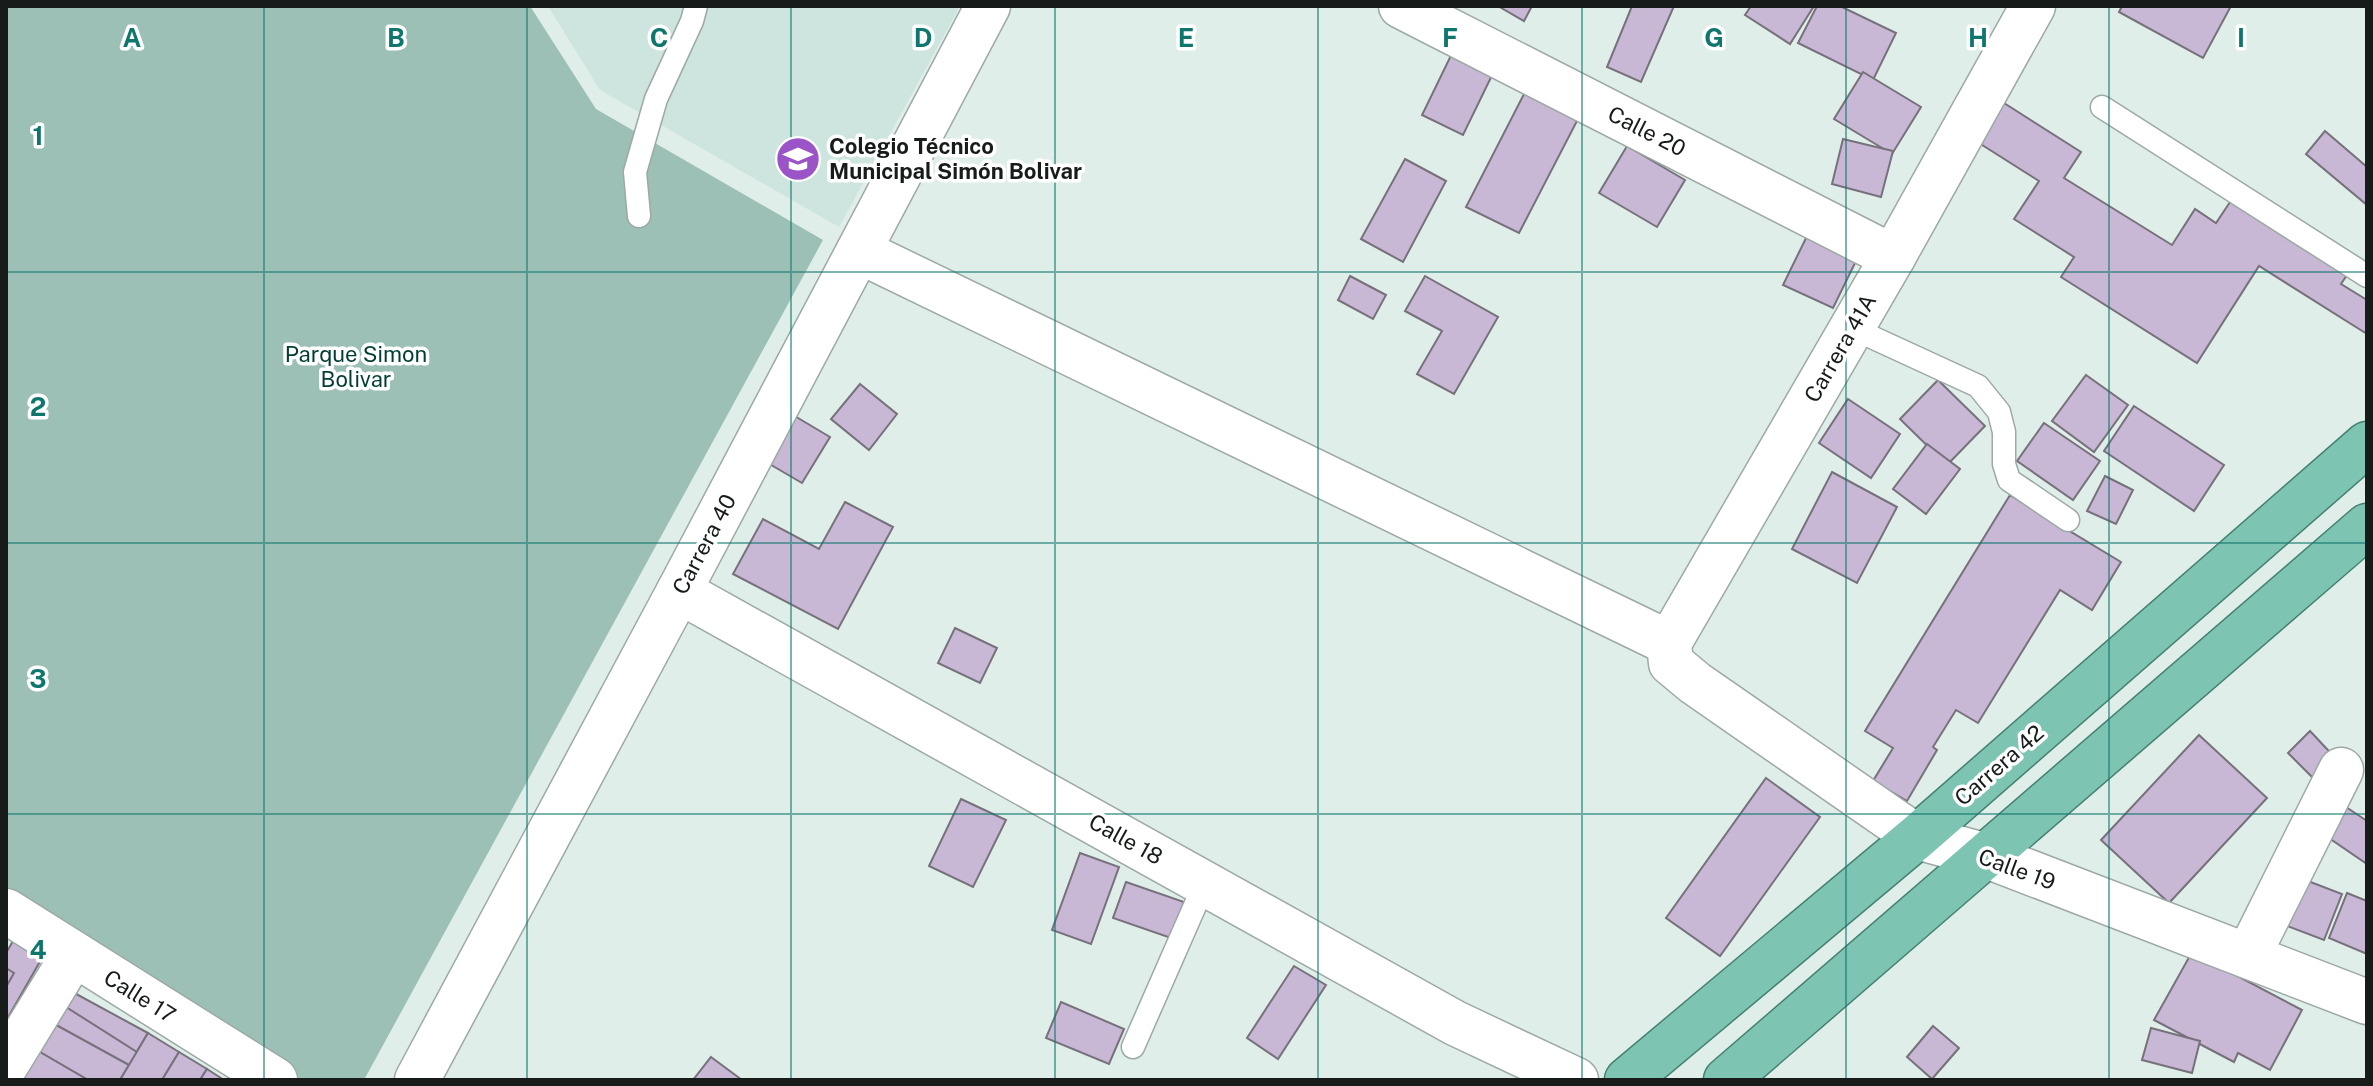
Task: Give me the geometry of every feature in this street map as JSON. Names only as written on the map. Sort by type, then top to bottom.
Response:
[{"type":"highway","name":"Carrera 42","points":[[1627,1080],[1917,837],[2367,444]]},
{"type":"highway","points":[[1726,1080],[2367,526]]},
{"type":"street","name":"Carrera 40","points":[[417,1080],[988,6]]},
{"type":"street","name":"Calle 20","points":[[1401,6],[1893,257]]},
{"type":"street","name":"Carrera 41A","points":[[1669,643],[1893,257],[2033,6]]},
{"type":"street","points":[[859,251],[1669,643]]},
{"type":"street","name":"Calle 18","points":[[679,591],[1455,1023],[1576,1080]]},
{"type":"street","name":"Calle 19","points":[[1669,643],[1671,663],[1695,683],[1917,837],[1987,856],[2367,1002]]},
{"type":"street","points":[[2248,956],[2341,770]]},
{"type":"street","name":"Calle 17","points":[[6,911],[275,1080]]},
{"type":"street","points":[[6,1065],[74,954]]},
{"type":"lane","points":[[639,216],[635,172],[656,99],[696,6]]},
{"type":"lane","points":[[2102,107],[2367,276]]},
{"type":"lane","points":[[1852,328],[1978,386],[1999,412],[2004,432],[2004,464],[2009,480],[2068,520]]},
{"type":"lane","points":[[1133,1047],[1205,883]]},
{"type":"shaded area","name":"Colegio Técnico Municipal Simón Bolivar","points":[[548,6],[960,6],[839,227],[600,90]]},
{"type":"green space","name":"Parque Simon Bolivar","points":[[6,6],[530,6],[596,109],[823,240],[364,1080],[302,1080],[6,892]]},
{"type":"building","points":[[1498,6],[1532,6],[1524,21]]},
{"type":"building","points":[[1632,6],[1674,6],[1641,82],[1607,67]]},
{"type":"building","points":[[1751,6],[1814,6],[1790,44],[1745,15]]},
{"type":"building","points":[[1817,6],[1840,6],[1896,33],[1873,80],[1798,43]]},
{"type":"building","points":[[2122,6],[2231,6],[2203,58],[2119,12]]},
{"type":"building","points":[[1458,41],[1499,61],[1463,135],[1422,115]]},
{"type":"building","points":[[1863,72],[1921,107],[1892,154],[1834,119]]},
{"type":"building","points":[[1525,92],[1578,119],[1519,233],[1466,207]]},
{"type":"building","points":[[2004,103],[2081,152],[2064,178],[2172,245],[2195,209],[2216,223],[2230,202],[2347,275],[2341,284],[2367,300],[2367,334],[2259,266],[2197,363],[2061,277],[2074,257],[2014,219],[2039,181],[1979,143]]},
{"type":"building","points":[[2325,131],[2367,167],[2367,205],[2306,154]]},
{"type":"building","points":[[1843,139],[1893,151],[1881,197],[1832,184]]},
{"type":"building","points":[[1627,146],[1685,180],[1657,227],[1599,193]]},
{"type":"building","points":[[1405,159],[1446,181],[1403,262],[1361,239]]},
{"type":"building","points":[[1807,236],[1856,261],[1833,308],[1783,285]]},
{"type":"building","points":[[1350,276],[1386,295],[1373,319],[1338,300]]},
{"type":"building","points":[[1425,276],[1498,317],[1454,394],[1417,374],[1442,331],[1405,311]]},
{"type":"building","points":[[2086,375],[2128,405],[2094,452],[2052,421]]},
{"type":"building","points":[[1938,380],[1985,426],[1947,465],[1900,419]]},
{"type":"building","points":[[860,384],[897,414],[869,450],[831,419]]},
{"type":"building","points":[[1848,399],[1900,434],[1871,478],[1819,443]]},
{"type":"building","points":[[2134,406],[2224,465],[2194,511],[2104,451]]},
{"type":"building","points":[[793,415],[830,437],[802,483],[766,462]]},
{"type":"building","points":[[2044,423],[2100,461],[2073,500],[2017,461]]},
{"type":"building","points":[[1927,444],[1960,469],[1926,514],[1893,489]]},
{"type":"building","points":[[1832,472],[1897,507],[1857,583],[1792,549]]},
{"type":"building","points":[[2105,476],[2133,490],[2116,524],[2087,511]]},
{"type":"building","points":[[2010,495],[2121,562],[2092,610],[2060,590],[1978,723],[1956,710],[1933,747],[1937,750],[1907,801],[1873,781],[1893,748],[1865,731]]},
{"type":"building","points":[[845,502],[893,527],[838,629],[733,574],[763,519],[819,549]]},
{"type":"building","points":[[955,628],[997,648],[980,683],[938,663]]},
{"type":"building","points":[[2310,731],[2342,765],[2321,786],[2288,753]]},
{"type":"building","points":[[2199,735],[2267,798],[2169,903],[2101,840]]},
{"type":"building","points":[[1766,778],[1820,817],[1720,956],[1666,918]]},
{"type":"building","points":[[961,799],[1006,820],[973,887],[929,866]]},
{"type":"building","points":[[2346,807],[2367,821],[2367,864],[2326,836]]},
{"type":"building","points":[[1080,853],[1119,867],[1091,944],[1052,930]]},
{"type":"building","points":[[2300,878],[2342,894],[2324,940],[2282,924]]},
{"type":"building","points":[[1126,882],[1184,902],[1171,938],[1113,918]]},
{"type":"building","points":[[2347,893],[2367,901],[2367,954],[2329,938]]},
{"type":"building","points":[[13,941],[42,958],[6,1021],[6,953]]},
{"type":"building","points":[[2192,952],[2302,1010],[2270,1070],[2238,1053],[2234,1062],[2154,1020]]},
{"type":"building","points":[[1294,966],[1326,985],[1278,1059],[1247,1038]]},
{"type":"building","points":[[6,968],[14,973],[6,987]]},
{"type":"building","points":[[67,989],[148,1033],[129,1065],[49,1021]]},
{"type":"building","points":[[55,1000],[181,1080],[7,1080]]},
{"type":"building","points":[[1061,1002],[1124,1029],[1109,1064],[1046,1038]]},
{"type":"building","points":[[49,1021],[129,1065],[120,1080],[88,1080],[33,1048]]},
{"type":"building","points":[[1933,1026],[1959,1048],[1932,1079],[1907,1057]]},
{"type":"building","points":[[2151,1028],[2200,1041],[2192,1073],[2142,1060]]},
{"type":"building","points":[[148,1033],[179,1052],[162,1080],[120,1080]]},
{"type":"building","points":[[33,1048],[88,1080],[20,1080]]},
{"type":"building","points":[[179,1052],[207,1069],[200,1080],[162,1080]]},
{"type":"building","points":[[711,1057],[742,1080],[693,1080]]},
{"type":"building","points":[[207,1069],[224,1080],[200,1080]]},
{"type":"place","name":"Colegio Técnico Municipal Simón Bolivar","points":[[798,159]]}]
